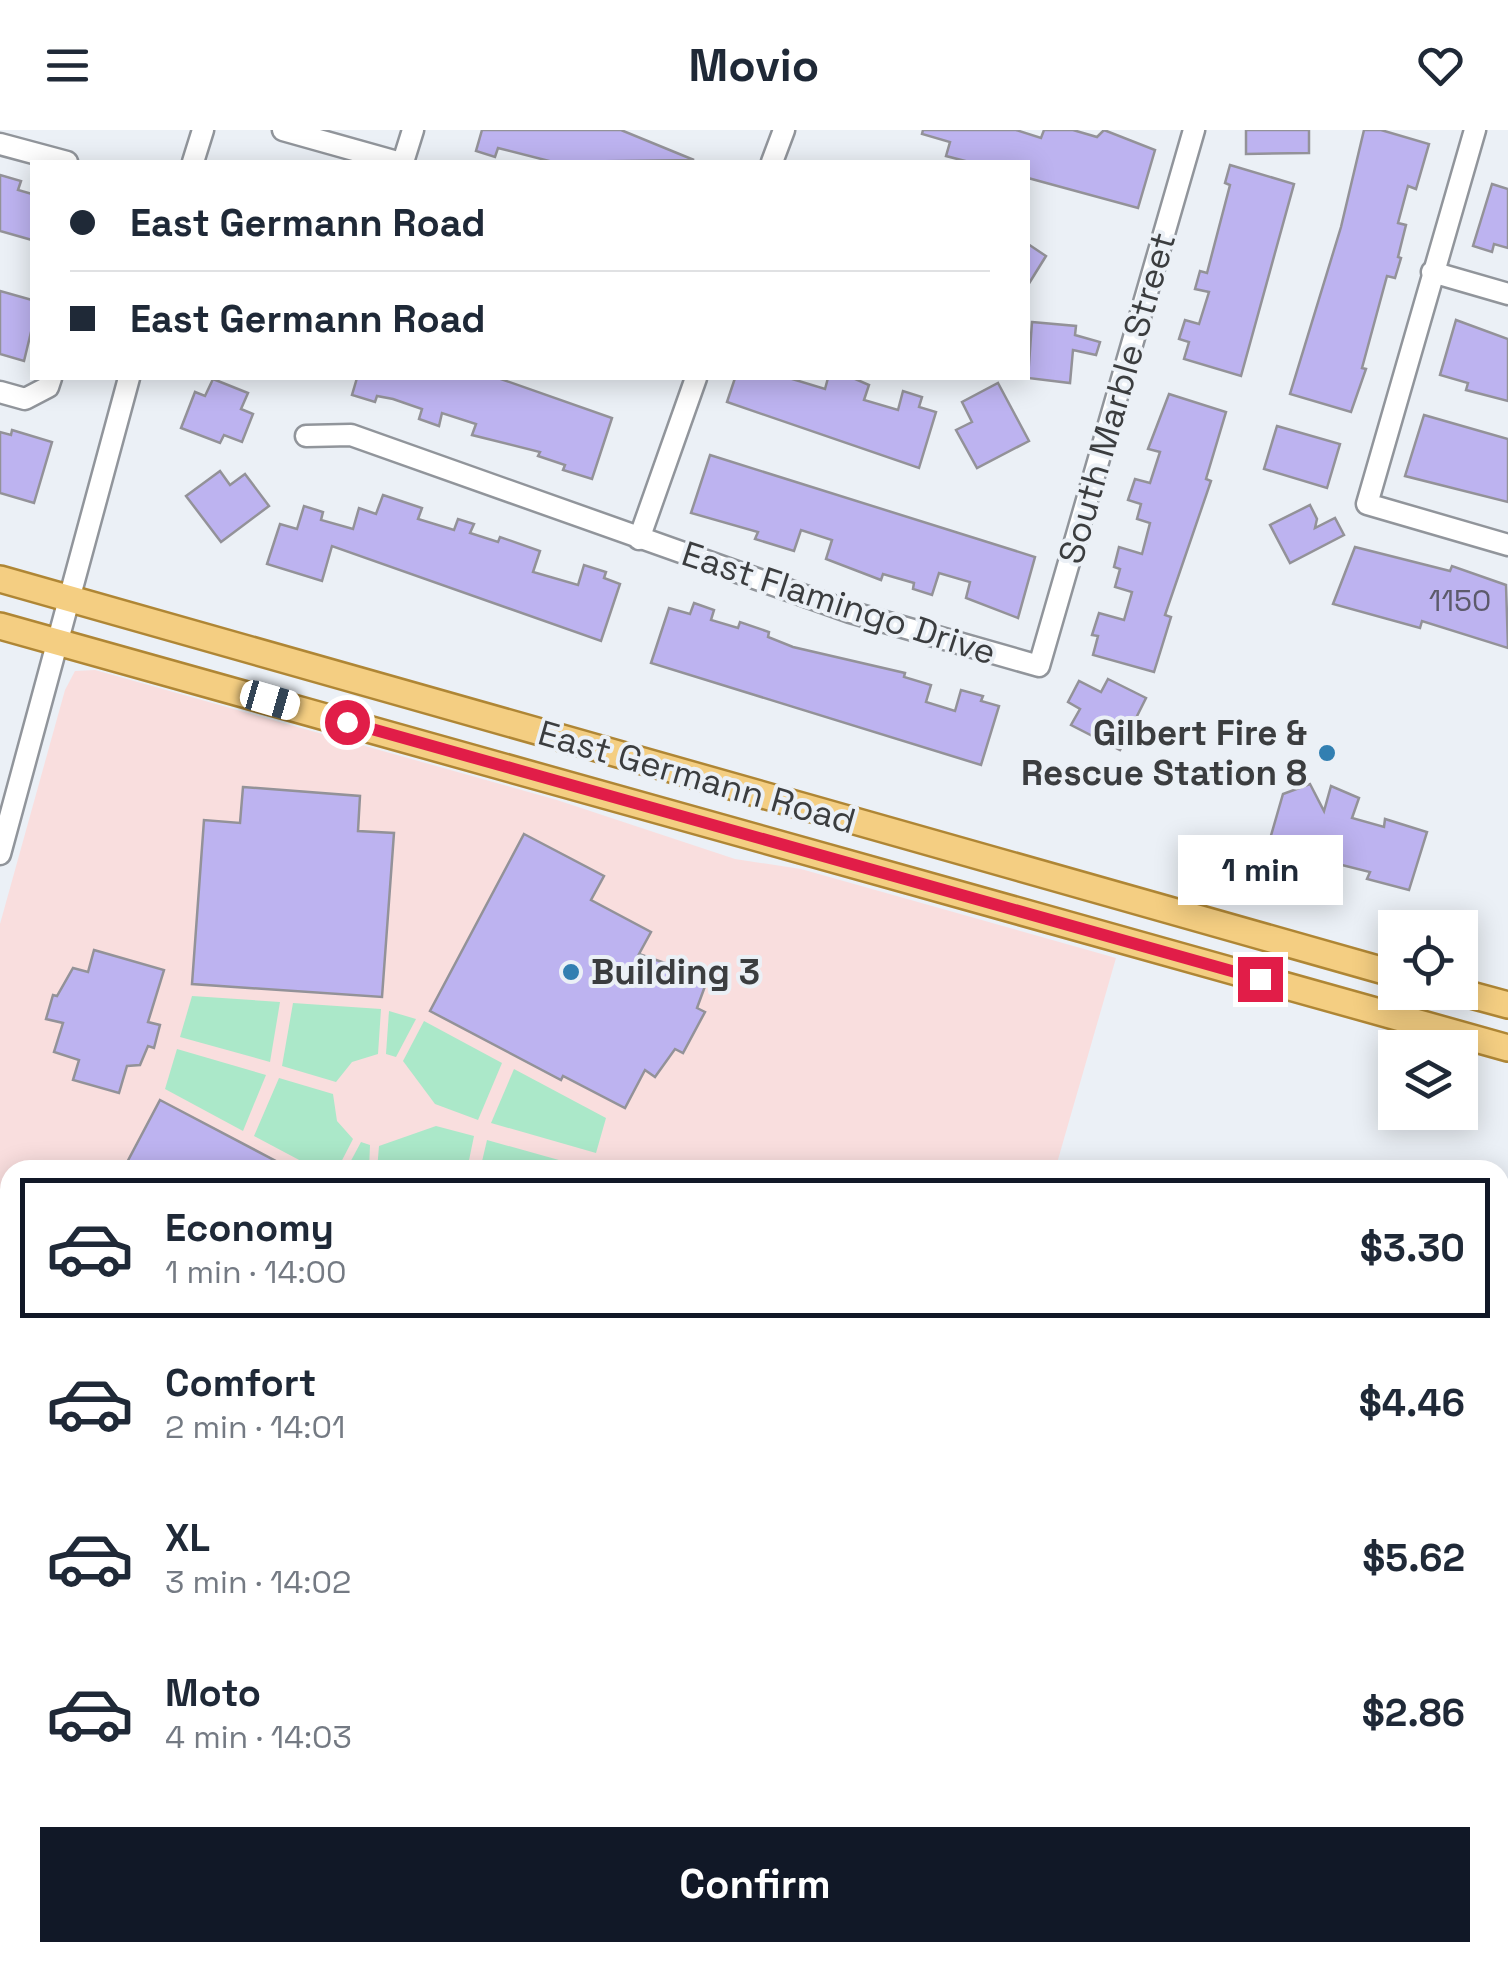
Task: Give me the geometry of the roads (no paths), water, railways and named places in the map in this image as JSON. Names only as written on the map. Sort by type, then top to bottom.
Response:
[{"type":"main road","name":"East Germann Road","points":[[0,579],[1378,969]]},
{"type":"main road","name":"East Germann Road","points":[[0,626],[1508,1048]]},
{"type":"main road","points":[[1478,997],[1508,1006]]},
{"type":"street","points":[[194,160],[203,130]]},
{"type":"street","points":[[283,130],[393,160]]},
{"type":"street","points":[[401,160],[413,130]]},
{"type":"street","points":[[773,160],[784,130]]},
{"type":"street","name":"South Marble Street","points":[[1039,666],[1194,130]]},
{"type":"street","points":[[1475,130],[1366,504],[1508,545]]},
{"type":"street","points":[[0,144],[60,160]]},
{"type":"street","points":[[1432,272],[1508,294]]},
{"type":"street","points":[[0,854],[127,380]]},
{"type":"street","points":[[639,539],[695,380]]},
{"type":"street","points":[[0,392],[25,399],[50,382]]},
{"type":"street","name":"East Flamingo Drive","points":[[306,436],[352,435],[850,612],[1039,666]]},
{"type":"place","name":"Gilbert Fire & Rescue Station 8","points":[[1327,753]]},
{"type":"place","name":"Building 3","points":[[571,972]]}]
